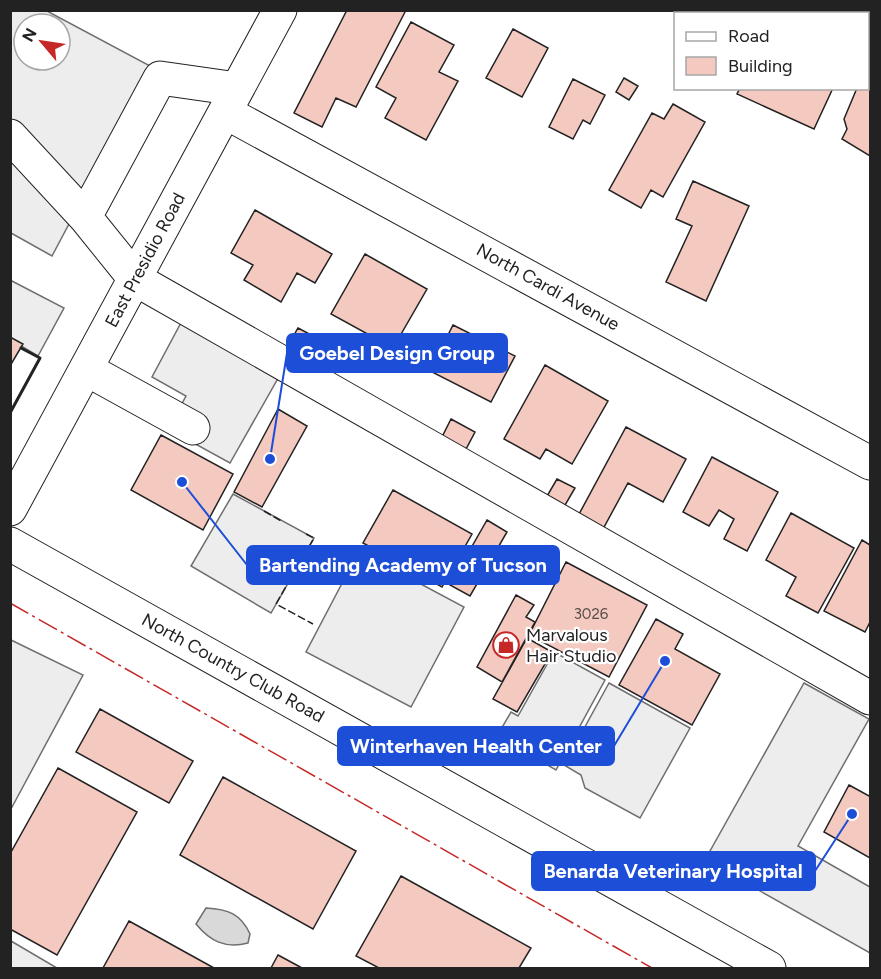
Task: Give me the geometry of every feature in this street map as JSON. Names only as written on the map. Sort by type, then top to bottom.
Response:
[{"type":"street","name":"East Presidio Road","points":[[10,509],[280,10]]},
{"type":"street","points":[[85,216],[160,78],[231,100]]},
{"type":"street","name":"North Cardi Avenue","points":[[231,100],[870,463]]},
{"type":"street","points":[[10,136],[85,216],[135,279],[870,698]]},
{"type":"street","points":[[86,369],[193,428]]},
{"type":"street","name":"North Country Club Road","points":[[10,544],[769,969]]},
{"type":"shaded area","points":[[10,11],[49,12],[12,12],[12,72],[72,72],[72,24],[152,67],[52,256],[11,233]]},
{"type":"shaded area","points":[[10,280],[64,308],[38,356],[11,340]]},
{"type":"shaded area","points":[[183,319],[281,373],[230,463],[168,429],[186,396],[152,377]]},
{"type":"shaded area","points":[[233,494],[314,538],[271,613],[191,566]]},
{"type":"shaded area","points":[[359,551],[464,607],[411,707],[306,652]]},
{"type":"shaded area","points":[[11,640],[83,675],[11,809]]},
{"type":"shaded area","points":[[554,652],[605,680],[556,770],[497,736],[511,712],[518,716]]},
{"type":"shaded area","points":[[609,683],[690,728],[640,818],[585,788],[581,775],[564,765]]},
{"type":"shaded area","points":[[804,683],[869,719],[798,846],[870,887],[870,953],[705,860]]},
{"type":"shaded area","points":[[206,908],[227,911],[238,917],[250,934],[248,943],[225,944],[207,935],[196,924]]},
{"type":"shaded area","points":[[11,941],[57,968],[11,968]]},
{"type":"building","points":[[347,10],[406,10],[356,107],[336,98],[322,127],[294,113]]},
{"type":"building","points":[[411,22],[454,45],[439,72],[458,81],[426,140],[385,118],[396,98],[376,87]]},
{"type":"building","points":[[513,29],[548,48],[522,97],[486,78]]},
{"type":"building","points":[[870,75],[870,156],[842,139],[847,129],[844,119],[856,90],[869,90]]},
{"type":"building","points":[[624,78],[638,86],[629,100],[616,92]]},
{"type":"building","points":[[573,79],[605,95],[590,124],[583,120],[573,139],[549,127]]},
{"type":"building","points":[[739,90],[832,90],[814,129],[737,94]]},
{"type":"building","points":[[673,104],[705,122],[663,197],[651,190],[641,208],[609,190],[652,113],[664,119]]},
{"type":"building","points":[[693,181],[749,206],[706,301],[666,282],[692,226],[676,219]]},
{"type":"building","points":[[255,210],[332,254],[315,283],[297,273],[281,302],[244,280],[253,265],[231,253]]},
{"type":"building","points":[[365,254],[427,289],[393,348],[331,314]]},
{"type":"building","points":[[453,325],[515,356],[491,402],[430,371]]},
{"type":"building","points":[[298,328],[317,338],[308,352],[290,342]]},
{"type":"building","points":[[10,337],[23,344],[10,366]]},
{"type":"building","points":[[545,365],[608,401],[572,464],[546,449],[540,459],[504,439]]},
{"type":"building","points":[[278,409],[307,426],[262,507],[234,492]]},
{"type":"building","points":[[451,419],[475,432],[465,451],[441,439]]},
{"type":"building","points":[[626,427],[686,459],[663,502],[628,483],[603,529],[578,516]]},
{"type":"building","points":[[161,435],[233,474],[203,530],[131,490]]},
{"type":"building","points":[[712,457],[778,492],[747,551],[724,539],[734,519],[719,510],[709,526],[683,512]]},
{"type":"building","points":[[557,479],[575,488],[561,512],[543,503]]},
{"type":"building","points":[[393,490],[472,534],[442,587],[363,543]]},
{"type":"building","points":[[791,513],[854,548],[818,613],[786,596],[796,577],[766,560]]},
{"type":"building","points":[[487,520],[507,532],[470,596],[450,585]]},
{"type":"building","points":[[862,540],[870,545],[870,622],[865,632],[824,611]]},
{"type":"building","points":[[566,562],[647,605],[609,677],[529,635]]},
{"type":"building","name":"Marvalous Hair Studio","points":[[516,595],[534,605],[526,617],[535,622],[502,682],[477,667]]},
{"type":"building","points":[[656,619],[683,634],[675,649],[720,674],[692,725],[619,685]]},
{"type":"building","points":[[527,638],[552,652],[517,712],[493,699]]},
{"type":"building","points":[[100,709],[193,761],[169,803],[76,752]]},
{"type":"building","points":[[58,768],[137,812],[57,955],[10,929],[10,854]]},
{"type":"building","points":[[223,777],[356,851],[313,929],[180,855]]},
{"type":"building","points":[[849,785],[869,796],[870,794],[870,858],[824,832]]},
{"type":"building","points":[[401,876],[531,948],[519,968],[379,968],[356,956]]},
{"type":"building","points":[[129,921],[214,968],[103,968]]},
{"type":"building","points":[[278,955],[302,968],[271,968]]},
{"type":"fence","points":[[264,511],[283,522]]},
{"type":"fence","points":[[306,534],[314,538],[276,604],[313,624]]},
{"type":"wall","points":[[10,413],[40,358],[21,348]]},
{"type":"power","points":[[10,603],[652,968]]},
{"type":"place","name":"Goebel Design Group","points":[[270,459]]},
{"type":"place","name":"Bartending Academy of Tucson","points":[[182,482]]},
{"type":"place","name":"Marvalous Hair Studio","points":[[506,645]]},
{"type":"place","name":"Winterhaven Health Center","points":[[665,661]]},
{"type":"place","name":"Benarda Veterinary Hospital","points":[[852,814]]}]
